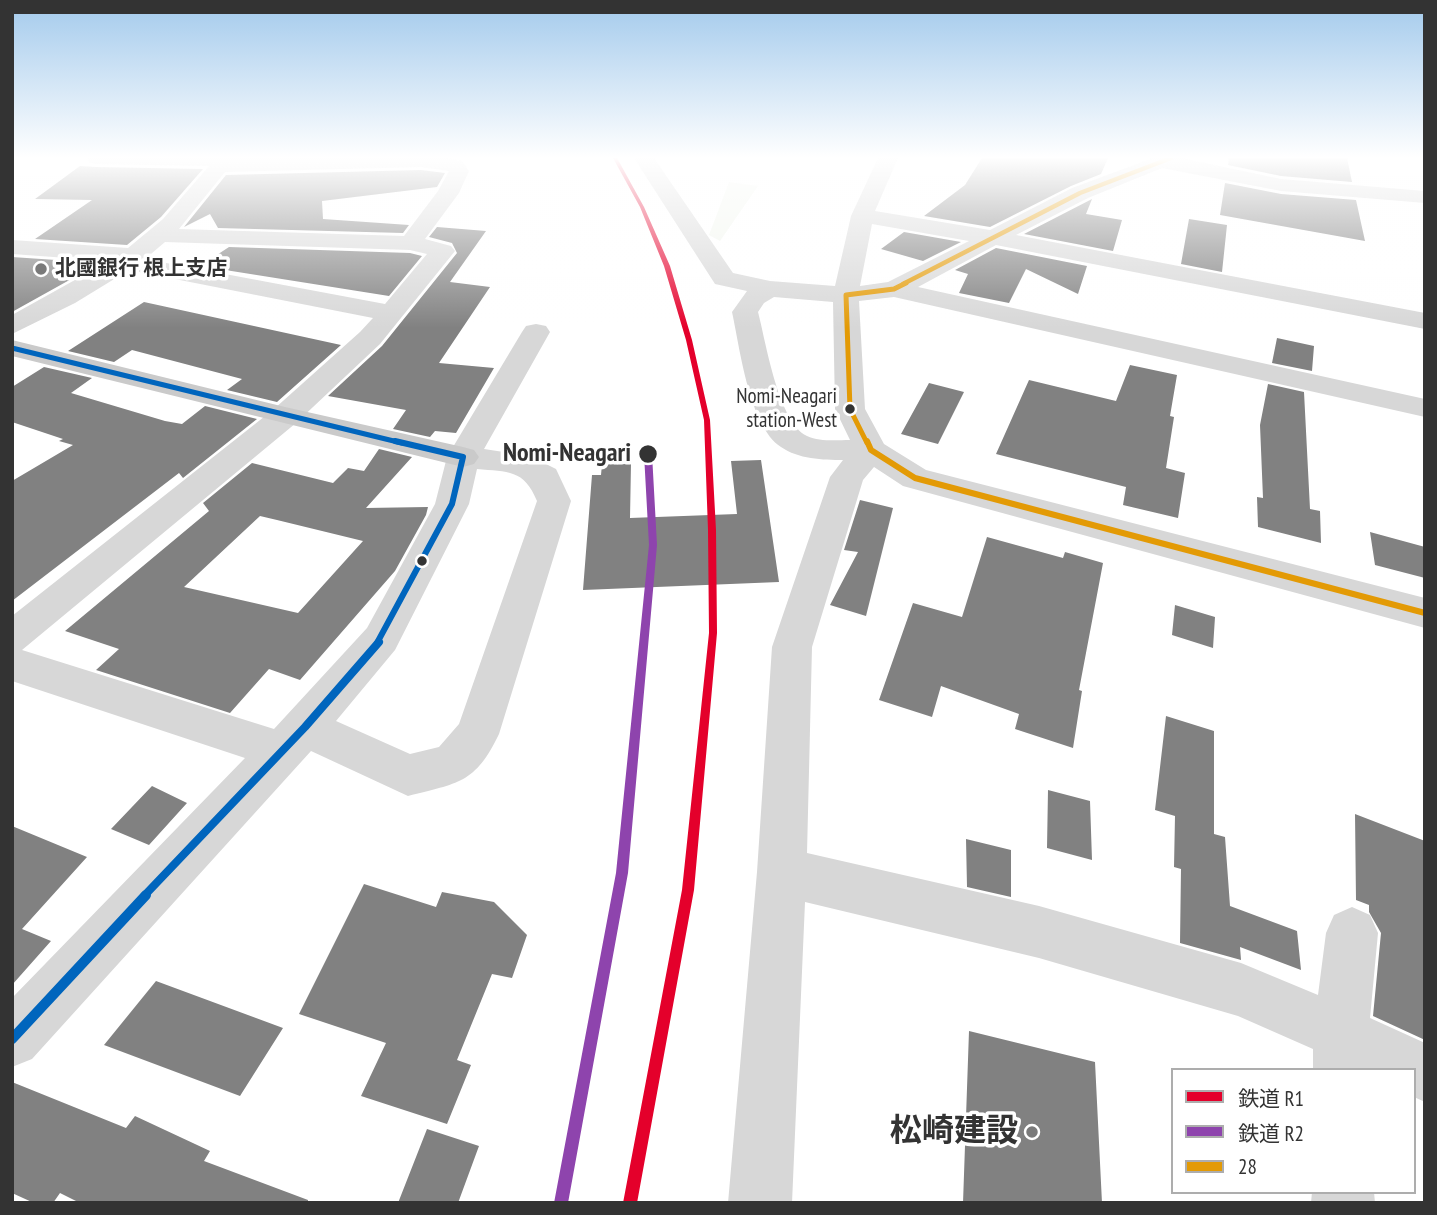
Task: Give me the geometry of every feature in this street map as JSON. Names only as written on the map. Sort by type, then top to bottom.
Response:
[{"type":"main road","points":[[12,348],[463,457]]},
{"type":"street","points":[[12,326],[128,259],[179,215]]},
{"type":"street","points":[[410,243],[432,215]]},
{"type":"street","points":[[681,215],[724,279],[769,289],[846,295],[894,289],[1425,408]]},
{"type":"street","points":[[894,289],[1039,215]]},
{"type":"street","points":[[1425,321],[994,238],[862,216],[846,295],[850,409],[871,450],[915,478],[1425,612]]},
{"type":"street","points":[[14,641],[285,416],[370,338],[443,251],[410,243],[159,235]]},
{"type":"street","points":[[12,247],[128,259],[390,313]]},
{"type":"street","points":[[769,289],[754,298],[745,312],[775,418],[787,438],[818,450],[871,450]]},
{"type":"street","points":[[12,1040],[215,820],[294,739],[381,639],[452,504],[463,457],[536,332]]},
{"type":"street","points":[[760,1203],[782,872],[792,647],[847,477],[871,450]]},
{"type":"street","points":[[14,641],[294,739],[408,775],[453,764],[477,734],[554,501],[544,477],[519,463],[463,457]]},
{"type":"street","points":[[782,872],[1039,932],[1241,990],[1341,1051],[1406,1068]]},
{"type":"street","points":[[1341,1051],[1352,933]]},
{"type":"shaded area","points":[[717,215],[738,215],[720,241],[709,235]]},
{"type":"building","points":[[71,215],[163,215],[127,245],[35,239]]},
{"type":"building","points":[[194,215],[209,215],[184,227]]},
{"type":"building","points":[[210,215],[323,215],[323,219],[409,225],[403,233],[218,228]]},
{"type":"building","points":[[926,215],[1014,215],[990,227],[924,216]]},
{"type":"building","points":[[1061,215],[1090,215],[1122,220],[1113,251],[1024,234]]},
{"type":"building","points":[[1220,215],[1359,215],[1365,241]]},
{"type":"building","points":[[1189,219],[1227,225],[1222,272],[1181,264]]},
{"type":"building","points":[[437,227],[486,231],[450,282],[490,287],[439,363],[494,368],[456,433],[435,431],[430,437],[393,429],[406,410],[328,396],[382,346],[457,253],[452,243],[429,237]]},
{"type":"building","points":[[904,232],[961,242],[923,261],[881,249]]},
{"type":"building","points":[[229,247],[410,253],[422,256],[389,296],[200,266]]},
{"type":"building","points":[[996,248],[1087,266],[1078,294],[1026,269],[1009,303],[959,293],[968,274],[955,270]]},
{"type":"building","points":[[12,257],[100,263],[12,312]]},
{"type":"building","points":[[144,302],[341,345],[277,402],[227,390],[242,379],[132,350],[114,362],[68,351]]},
{"type":"building","points":[[1277,338],[1314,346],[1312,371],[1272,363]]},
{"type":"building","points":[[1130,365],[1177,375],[1170,416],[1174,417],[1166,468],[1185,473],[1178,518],[1123,505],[1126,487],[996,454],[1029,380],[1116,401]]},
{"type":"building","points":[[44,367],[92,378],[71,393],[165,421],[182,424],[205,406],[257,419],[183,478],[179,473],[12,601],[12,481],[73,445],[12,422],[12,387]]},
{"type":"building","points":[[929,383],[964,392],[938,444],[901,434]]},
{"type":"building","points":[[1268,384],[1304,392],[1310,509],[1320,511],[1321,543],[1258,527],[1257,497],[1263,498],[1260,425]]},
{"type":"building","points":[[379,449],[412,457],[366,508],[428,507],[426,515],[395,571],[300,680],[269,669],[230,713],[96,670],[119,649],[65,631],[209,511],[203,503],[252,463],[333,483],[348,468],[364,471]],"holes":[[[260,516],[363,541],[298,613],[184,587]]]},
{"type":"building","points":[[761,460],[779,582],[583,590],[592,475],[601,475],[602,464],[631,463],[630,518],[737,514],[731,461]]},
{"type":"building","points":[[860,500],[893,508],[866,616],[830,605],[858,552],[844,550]]},
{"type":"building","points":[[1370,532],[1425,547],[1425,578],[1375,565]]},
{"type":"building","points":[[987,537],[1063,558],[1065,552],[1103,563],[1079,690],[1082,691],[1073,748],[1015,729],[1019,714],[941,686],[932,717],[879,700],[913,603],[962,617]]},
{"type":"building","points":[[1175,605],[1215,617],[1213,648],[1172,635]]},
{"type":"building","points":[[1166,716],[1214,731],[1214,834],[1225,837],[1230,906],[1297,931],[1301,970],[1240,947],[1241,960],[1180,943],[1181,869],[1174,867],[1175,816],[1155,810]]},
{"type":"building","points":[[152,786],[187,803],[149,845],[111,829]]},
{"type":"building","points":[[1048,790],[1090,801],[1092,860],[1047,848]]},
{"type":"building","points":[[1355,814],[1425,841],[1425,1040],[1373,1016],[1381,933],[1369,912],[1369,905],[1356,900]]},
{"type":"building","points":[[12,826],[87,857],[22,929],[51,941],[12,985]]},
{"type":"building","points":[[966,839],[1011,850],[1011,897],[967,887]]},
{"type":"building","points":[[364,884],[436,907],[442,892],[494,902],[527,935],[512,978],[492,974],[457,1060],[471,1065],[447,1124],[361,1096],[386,1043],[299,1014]]},
{"type":"building","points":[[156,981],[283,1028],[240,1096],[104,1045]]},
{"type":"building","name":"松崎建設","points":[[969,1031],[1095,1062],[1102,1203],[963,1203]]},
{"type":"building","points":[[12,1082],[126,1128],[135,1116],[210,1151],[204,1161],[308,1200],[308,1203],[80,1203],[60,1193],[53,1203],[34,1203],[12,1193]]},
{"type":"building","points":[[427,1129],[479,1146],[458,1203],[398,1203]]},
{"type":"rail line","name":"R1","points":[[630,1203],[688,890],[713,633],[707,420],[689,340],[667,266],[645,215]]},
{"type":"rail line","name":"R2","points":[[561,1203],[622,873],[653,545],[648,454]]},
{"type":"transit line","name":"28","points":[[1038,215],[894,289],[846,295],[850,409],[871,450],[915,478],[1425,613]]},
{"type":"transit line","points":[[12,348],[463,457],[452,504],[381,639],[305,727],[12,1039]]},
{"type":"place","name":"北國銀行 根上支店","points":[[41,269]]},
{"type":"place","name":"Nomi-Neagari station-West","points":[[850,409]]},
{"type":"place","name":"Nomi-Neagari","points":[[648,454]]},
{"type":"place","name":"松崎建設","points":[[1032,1132]]}]
